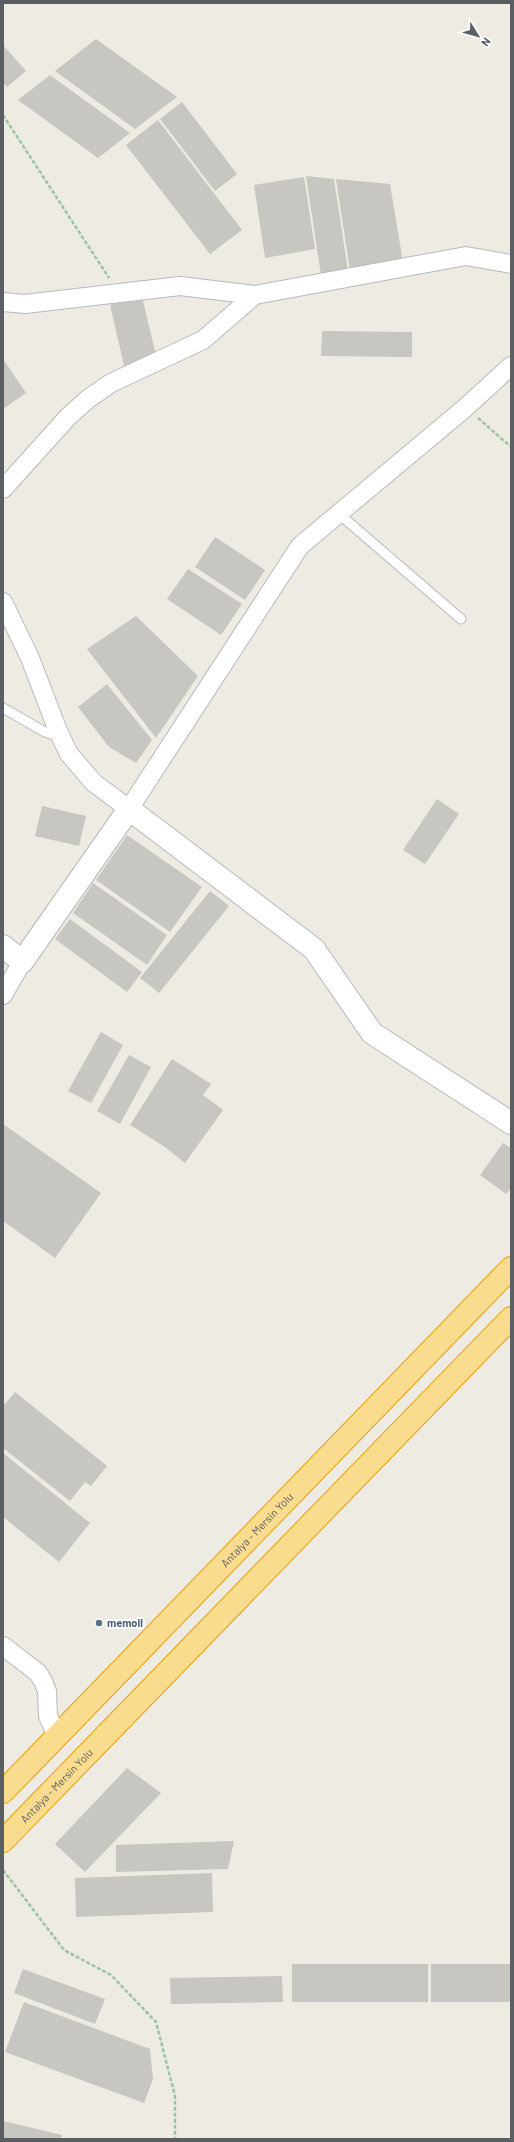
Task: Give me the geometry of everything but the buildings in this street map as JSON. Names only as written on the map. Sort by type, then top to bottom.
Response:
[{"type":"highway","name":"Antalya - Mersin Yolu","points":[[3,1792],[511,1268]]},
{"type":"highway","name":"Antalya - Mersin Yolu","points":[[3,1840],[511,1318]]},
{"type":"street","points":[[3,302],[25,304],[180,286],[255,295],[466,256],[511,264]]},
{"type":"street","points":[[3,489],[68,417],[88,399],[117,380],[203,340],[255,295]]},
{"type":"street","points":[[3,995],[22,962],[129,809],[300,546],[465,408],[511,366]]},
{"type":"street","points":[[3,602],[30,658],[58,731],[69,754],[80,769],[94,783],[314,949],[372,1033],[511,1123]]},
{"type":"street","points":[[3,946],[22,962]]},
{"type":"street","points":[[3,1646],[38,1674],[44,1681],[47,1691],[48,1716],[57,1736]]},
{"type":"lane","points":[[338,513],[461,619]]},
{"type":"lane","points":[[3,708],[45,732],[51,734],[58,731]]},
{"type":"path","points":[[3,115],[119,293]]},
{"type":"path","points":[[465,408],[511,447]]},
{"type":"path","points":[[3,1870],[64,1950],[111,1974],[156,2022],[175,2096],[175,2139]]},
{"type":"place","name":"memoil","points":[[99,1623]]}]
